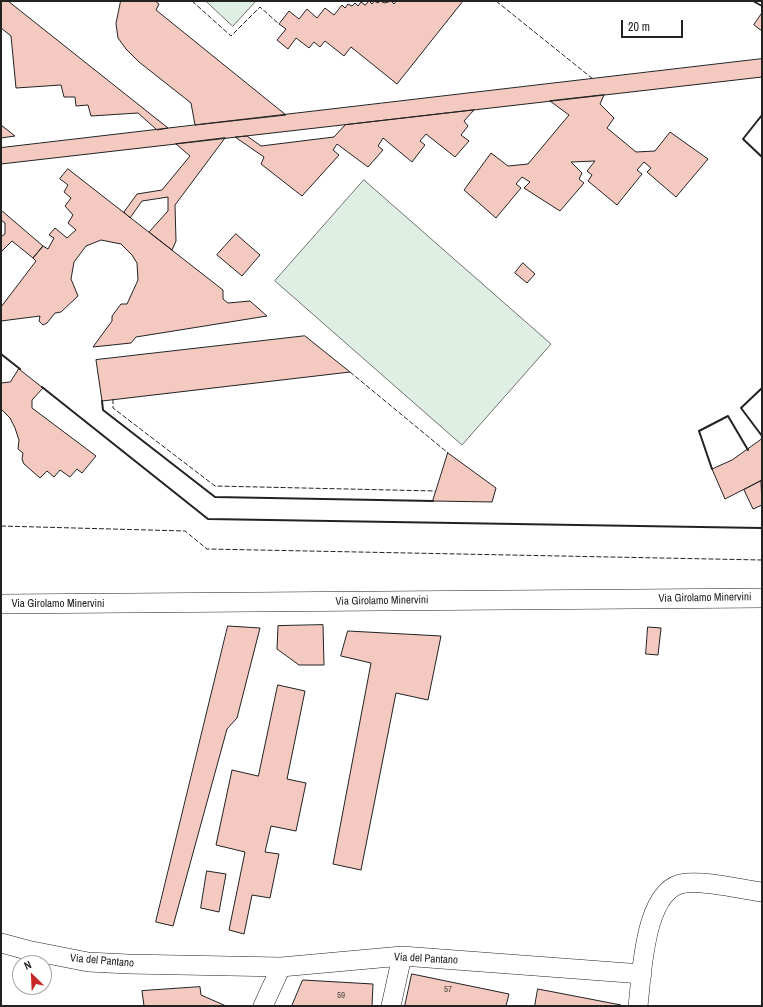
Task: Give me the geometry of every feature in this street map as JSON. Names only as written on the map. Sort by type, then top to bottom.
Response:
[{"type":"street","name":"Via Girolamo Minervini","points":[[1,604],[762,598]]},
{"type":"street","points":[[638,1006],[653,913],[668,889],[685,882],[762,892]]},
{"type":"street","name":"Via del Pantano","points":[[1,943],[88,962],[281,967],[402,956],[642,974]]},
{"type":"street","points":[[391,1006],[402,956]]},
{"type":"street","points":[[263,1006],[281,967]]},
{"type":"green space","points":[[206,1],[256,1],[233,26]]},
{"type":"green space","points":[[364,180],[551,344],[462,445],[275,281]]},
{"type":"building","points":[[1,1],[8,1],[168,128],[157,130],[138,113],[91,116],[88,105],[76,106],[75,97],[64,97],[61,85],[16,88],[11,36],[1,28]]},
{"type":"building","points":[[121,1],[155,1],[159,4],[156,10],[286,115],[195,125],[191,103],[139,62],[126,49],[118,38],[116,24]]},
{"type":"building","points":[[369,1],[372,4],[374,1],[378,3],[380,1],[385,3],[391,1],[394,4],[396,1],[463,1],[397,84],[351,47],[344,56],[325,41],[320,47],[314,42],[309,48],[296,38],[288,49],[277,40],[286,29],[279,24],[289,11],[299,19],[307,9],[317,18],[325,8],[334,15],[342,5],[345,8],[348,4],[352,6],[355,3],[358,6],[361,2],[365,5]]},
{"type":"building","points":[[762,13],[762,31],[754,25]]},
{"type":"building","points":[[762,59],[762,77],[1,164],[1,148]]},
{"type":"building","points":[[604,95],[600,104],[614,118],[607,128],[636,152],[655,151],[670,132],[708,159],[676,197],[647,172],[651,168],[644,162],[637,170],[642,174],[617,205],[588,181],[592,175],[587,171],[595,161],[571,162],[582,173],[579,179],[584,183],[560,211],[524,188],[530,182],[522,177],[516,184],[521,188],[496,218],[464,190],[491,153],[508,166],[528,164],[569,115],[550,101]]},
{"type":"building","points":[[474,110],[464,121],[468,126],[461,135],[469,141],[455,157],[426,134],[420,141],[425,145],[412,162],[383,138],[378,146],[383,150],[368,167],[337,144],[333,150],[339,155],[302,196],[261,164],[264,157],[235,137],[247,136],[261,146],[334,137],[345,125]]},
{"type":"building","points":[[1,125],[15,136],[1,138]]},
{"type":"building","points":[[225,138],[175,205],[176,241],[172,250],[149,232],[168,211],[168,197],[142,201],[130,218],[124,212],[137,194],[162,190],[190,156],[176,144]]},
{"type":"building","points":[[68,169],[223,290],[223,299],[228,303],[250,301],[267,316],[136,337],[131,343],[93,347],[112,321],[112,316],[121,304],[127,304],[138,280],[137,263],[132,255],[121,244],[101,240],[86,246],[74,262],[71,279],[78,296],[61,312],[55,313],[47,323],[43,325],[39,321],[40,316],[1,321],[1,307],[36,261],[33,258],[43,246],[48,249],[54,238],[49,235],[55,228],[67,238],[76,230],[68,223],[73,215],[65,206],[71,198],[64,192],[68,185],[60,179]]},
{"type":"building","points":[[1,210],[43,246],[33,258],[12,241],[1,252],[1,237],[5,234],[5,223],[1,220]]},
{"type":"building","points":[[236,234],[260,255],[242,276],[217,255]]},
{"type":"building","points":[[523,263],[535,274],[527,283],[515,273]]},
{"type":"building","points":[[305,336],[350,372],[102,401],[96,360]]},
{"type":"building","points":[[19,369],[43,388],[32,400],[32,408],[96,456],[82,473],[77,469],[70,477],[60,470],[54,477],[47,471],[40,478],[24,464],[22,459],[23,453],[18,449],[19,440],[15,428],[10,418],[1,409],[1,383],[10,382]]},
{"type":"building","points":[[762,439],[762,480],[725,499],[712,469],[732,460]]},
{"type":"building","points":[[448,453],[496,488],[492,502],[433,501]]},
{"type":"building","points":[[761,481],[762,505],[753,509],[744,490]]},
{"type":"building","points":[[323,625],[324,665],[299,665],[277,649],[278,626]]},
{"type":"building","points":[[228,626],[260,628],[237,718],[227,729],[173,926],[156,922]]},
{"type":"building","points":[[648,627],[661,628],[658,655],[646,654]]},
{"type":"building","points":[[348,631],[441,636],[428,700],[396,693],[361,870],[333,864],[371,663],[341,656]]},
{"type":"building","points":[[278,685],[305,691],[287,779],[306,783],[296,831],[271,826],[265,852],[279,854],[270,898],[252,895],[244,934],[229,930],[245,852],[216,845],[232,770],[258,776]]},
{"type":"building","points":[[207,871],[226,874],[219,912],[201,908]]},
{"type":"building","points":[[412,974],[509,994],[506,1006],[405,1006]]},
{"type":"building","points":[[303,980],[373,984],[372,1006],[292,1006]]},
{"type":"building","points":[[200,987],[201,995],[226,1006],[144,1006],[142,991]]},
{"type":"building","points":[[538,989],[621,1005],[621,1006],[535,1006]]},
{"type":"fence","points":[[192,1],[231,36],[260,7],[279,24]]},
{"type":"fence","points":[[496,1],[593,79]]},
{"type":"fence","points":[[350,372],[448,453]]},
{"type":"fence","points":[[113,399],[113,408],[215,486],[435,491]]},
{"type":"fence","points":[[1,526],[185,531],[207,549],[762,560]]},
{"type":"wall","points":[[753,1],[762,6]]},
{"type":"wall","points":[[762,115],[743,139],[762,157]]},
{"type":"wall","points":[[1,354],[20,369]]},
{"type":"wall","points":[[42,387],[208,519],[762,528]]},
{"type":"wall","points":[[762,388],[741,408],[762,436]]},
{"type":"wall","points":[[102,401],[103,410],[215,497],[433,501]]},
{"type":"wall","points":[[712,469],[699,431],[728,416],[748,450]]}]
